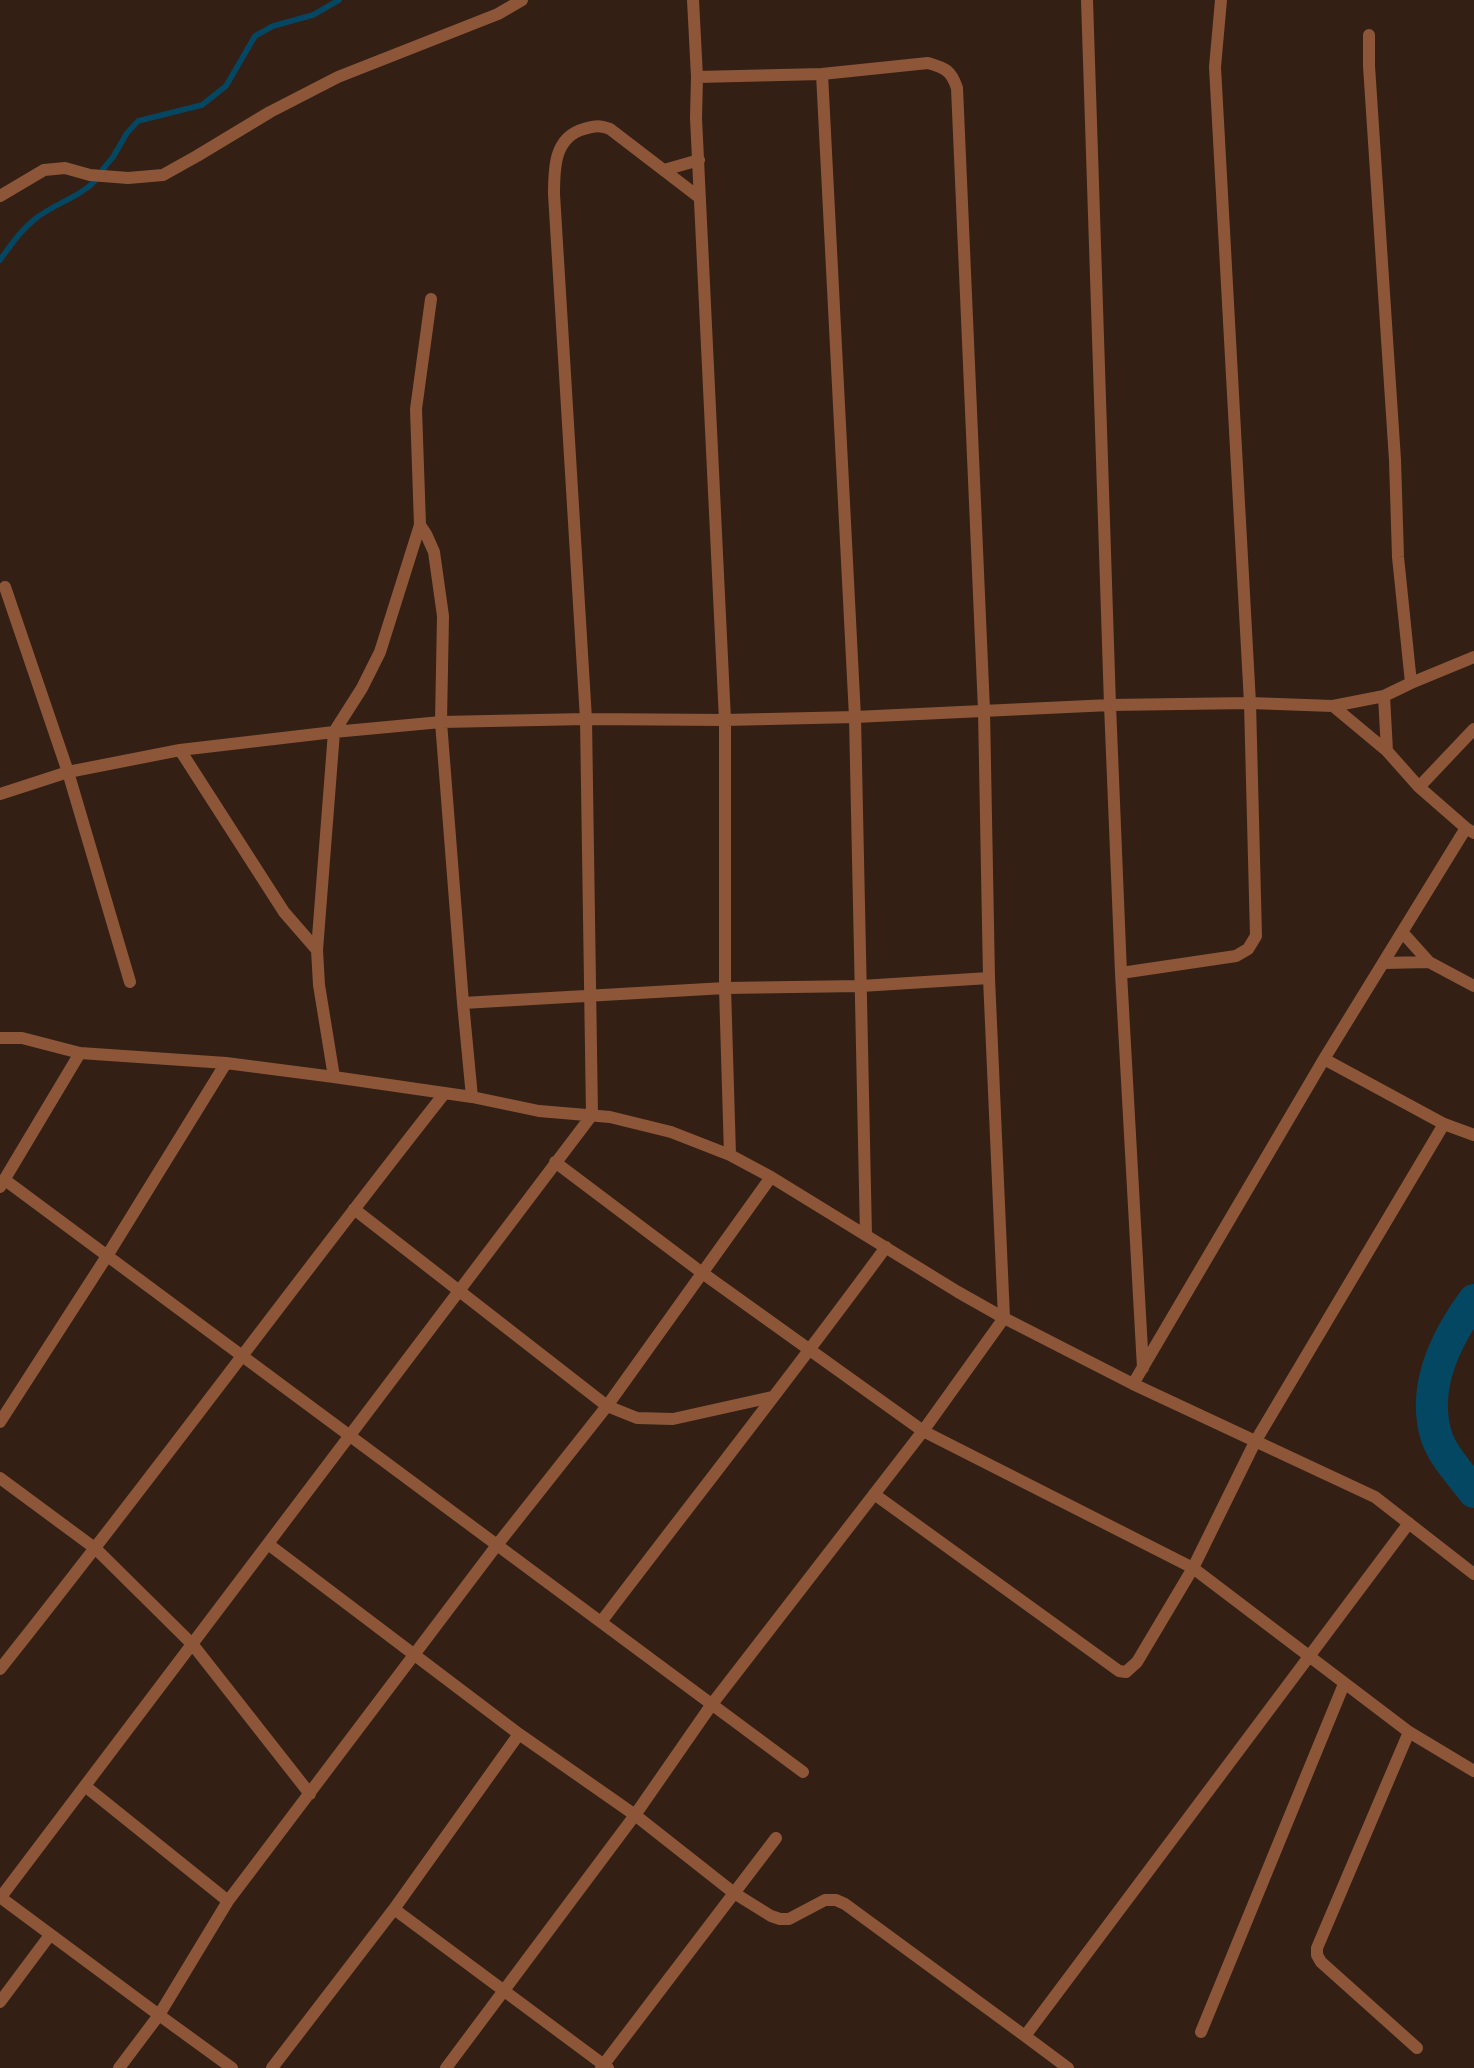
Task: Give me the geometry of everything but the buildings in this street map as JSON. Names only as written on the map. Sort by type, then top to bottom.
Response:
[{"type":"street","points":[[0,196],[44,170],[64,168],[90,174],[128,178],[163,174],[270,112],[338,77],[498,14],[522,0]]},
{"type":"street","points":[[693,0],[697,78],[698,160],[725,720],[725,988],[730,1155]]},
{"type":"street","points":[[1087,0],[1110,705],[1121,973],[1143,1368]]},
{"type":"street","points":[[1121,973],[1236,956],[1248,949],[1256,936],[1250,703],[1215,67],[1221,0]]},
{"type":"street","points":[[1369,35],[1369,66],[1394,460],[1398,557],[1411,683]]},
{"type":"street","points":[[446,2068],[635,1815],[712,1704],[923,1431],[1004,1318],[989,978],[984,710],[957,88],[952,75],[942,67],[928,64],[822,74],[697,78]]},
{"type":"street","points":[[822,74],[855,717],[866,1235]]},
{"type":"street","points":[[232,2068],[0,1897],[193,1645],[349,1434],[592,1115],[586,719],[554,194],[554,164],[562,143],[577,131],[599,125],[610,129],[700,198]]},
{"type":"street","points":[[664,170],[698,160]]},
{"type":"street","points":[[334,1077],[319,985],[317,950],[334,732],[362,688],[380,652],[420,525],[416,409],[431,299]]},
{"type":"street","points":[[420,525],[434,552],[443,616],[441,722],[472,1097]]},
{"type":"street","points":[[5,586],[68,772],[130,982]]},
{"type":"street","points":[[0,794],[68,772],[180,750],[441,722],[855,717],[1110,705],[1250,703],[1334,706],[1384,696],[1474,657]]},
{"type":"street","points":[[1384,696],[1387,751]]},
{"type":"street","points":[[1133,1384],[1324,1059],[1384,962],[1470,830],[1419,787],[1387,751],[1334,706]]},
{"type":"street","points":[[1419,787],[1474,729]]},
{"type":"street","points":[[180,750],[284,912],[317,950]]},
{"type":"street","points":[[1403,933],[1429,962],[1474,986]]},
{"type":"street","points":[[1384,962],[1429,962]]},
{"type":"street","points":[[463,1003],[591,994],[725,988],[861,986],[989,978]]},
{"type":"street","points":[[0,1038],[22,1038],[80,1053],[226,1063],[334,1077],[472,1097],[539,1111],[592,1115],[672,1132],[730,1155],[771,1177],[1004,1318],[1133,1384],[1374,1497],[1474,1574]]},
{"type":"street","points":[[80,1053],[2,1184],[107,1256],[803,1772]]},
{"type":"street","points":[[1324,1059],[1444,1124],[1474,1135]]},
{"type":"street","points":[[0,1422],[107,1256],[226,1063]]},
{"type":"street","points":[[0,1669],[244,1357],[354,1209],[444,1094]]},
{"type":"street","points":[[874,1494],[1119,1671],[1126,1672],[1138,1662],[1193,1568],[1255,1442],[1444,1124]]},
{"type":"street","points":[[555,1162],[701,1272],[923,1431],[1193,1568],[1409,1732],[1474,1770]]},
{"type":"street","points":[[119,2068],[159,2015],[228,1901],[416,1655],[497,1545],[607,1406],[701,1272],[771,1177]]},
{"type":"street","points":[[354,1209],[607,1406],[637,1418],[673,1419],[772,1397]]},
{"type":"street","points":[[601,1622],[772,1397],[811,1350],[886,1247]]},
{"type":"street","points":[[0,1478],[96,1548],[193,1645],[310,1794]]},
{"type":"street","points":[[1025,2036],[1410,1523]]},
{"type":"street","points":[[268,1544],[519,1734],[635,1815],[734,1893],[771,1916],[780,1919],[788,1919],[825,1900],[836,1900],[845,1904],[1068,2068]]},
{"type":"street","points":[[1200,2032],[1344,1684]]},
{"type":"street","points":[[1409,1732],[1317,1948],[1317,1955],[1321,1962],[1417,2048]]},
{"type":"street","points":[[272,2068],[394,1910],[519,1734]]},
{"type":"street","points":[[85,1786],[228,1901]]},
{"type":"street","points":[[394,1910],[504,1989],[604,2067],[776,1838]]},
{"type":"street","points":[[0,2002],[50,1935]]},
{"type":"waterway","points":[[103,169],[113,157],[127,133],[138,121],[202,105],[226,86],[255,36],[273,26],[313,15],[339,0]]},
{"type":"waterway","points":[[0,260],[20,233],[35,219],[83,191],[97,179]]},
{"type":"waterway","points":[[1474,1300],[1454,1330],[1446,1347],[1434,1381],[1432,1399],[1432,1417],[1439,1442],[1452,1465],[1474,1492]]}]
